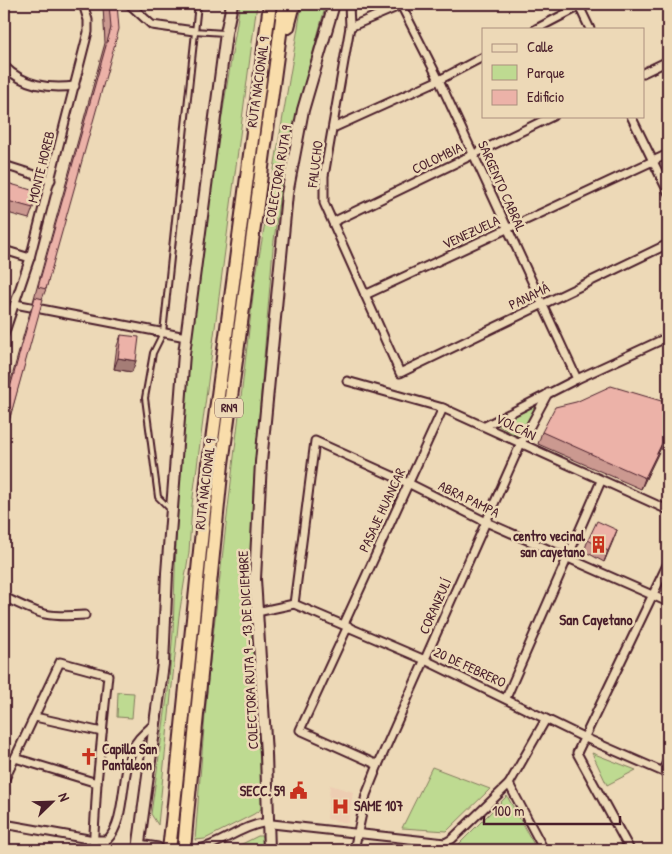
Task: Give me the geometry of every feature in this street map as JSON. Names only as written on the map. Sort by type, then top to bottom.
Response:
[{"type":"highway","points":[[253,122],[252,89],[263,4]]},
{"type":"highway","name":"RUTA NACIONAL 9","points":[[164,849],[173,814],[209,463],[270,4]]},
{"type":"highway","name":"RUTA NACIONAL 9","points":[[184,850],[222,464],[284,4]]},
{"type":"highway","points":[[270,110],[280,74],[294,4]]},
{"type":"street","name":"MONTE HOREB","points":[[4,335],[30,258],[75,86],[88,32],[88,20],[84,4]]},
{"type":"street","points":[[129,4],[152,25],[194,31]]},
{"type":"street","points":[[164,849],[138,847],[164,654],[167,573],[186,338],[226,33],[232,4]]},
{"type":"street","name":"COLECTORA RUTA 9","points":[[272,355],[283,218],[290,176],[303,110],[334,4]]},
{"type":"street","name":"FALUCHO","points":[[349,4],[350,27],[324,188],[324,203],[400,373]]},
{"type":"street","points":[[350,27],[402,4]]},
{"type":"street","name":"SARGENTO CABRAL","points":[[402,4],[474,154],[577,378]]},
{"type":"street","points":[[538,28],[580,5],[590,28]]},
{"type":"street","points":[[333,128],[439,80],[482,57]]},
{"type":"street","points":[[644,73],[668,61]]},
{"type":"street","points":[[4,66],[13,75],[44,87],[75,86]]},
{"type":"street","name":"COLOMBIA","points":[[333,222],[549,118]]},
{"type":"street","points":[[632,118],[668,192]]},
{"type":"street","name":"VENEZUELA","points":[[365,295],[668,154]]},
{"type":"street","points":[[4,166],[51,180]]},
{"type":"street","name":"PANAMÁ","points":[[400,373],[668,244]]},
{"type":"street","points":[[4,250],[30,258]]},
{"type":"street","points":[[15,304],[57,314],[186,338]]},
{"type":"street","points":[[486,426],[577,378],[668,337]]},
{"type":"street","name":"COLECTORA RUTA 9 - 13 DE DICIEMBRE","points":[[270,824],[257,612],[256,540],[272,355]]},
{"type":"street","name":"VOLCÁN","points":[[347,381],[443,408],[668,510]]},
{"type":"street","name":"CORANZULÍ","points":[[354,850],[366,795],[378,765],[521,443],[548,393]]},
{"type":"street","name":"PASAJE HUANCAR","points":[[378,765],[300,730],[408,483],[443,408]]},
{"type":"street","name":"ABRA PAMPA","points":[[294,604],[314,441],[408,483],[486,522],[668,602]]},
{"type":"street","points":[[506,698],[601,481]]},
{"type":"street","points":[[630,850],[577,753],[654,596],[668,563]]},
{"type":"street","points":[[4,597],[41,614],[54,617],[85,615]]},
{"type":"street","points":[[257,612],[294,604]]},
{"type":"street","name":"20 DE FEBRERO","points":[[294,604],[425,660],[584,737],[665,773]]},
{"type":"street","points":[[4,781],[60,662],[108,675],[97,783],[93,850]]},
{"type":"street","points":[[35,717],[102,732]]},
{"type":"street","points":[[198,849],[216,844],[254,825],[270,824],[445,843],[452,839],[509,784],[546,719]]},
{"type":"street","points":[[4,824],[94,840],[107,840],[112,834],[117,821],[132,748],[156,723]]},
{"type":"street","points":[[15,758],[97,783]]},
{"type":"street","points":[[665,773],[668,759]]},
{"type":"street","points":[[509,784],[544,850]]},
{"type":"street","points":[[269,850],[270,824]]},
{"type":"street","points":[[445,843],[449,850]]},
{"type":"lane","points":[[172,510],[158,497],[145,398],[153,353],[163,333],[198,4]]},
{"type":"lane","points":[[194,31],[226,33]]},
{"type":"shaded area","name":"SAME 107","points":[[330,785],[353,792],[348,823],[327,819]]},
{"type":"green space","points":[[240,4],[257,4],[192,505],[189,552],[179,616],[158,825],[151,814],[168,691],[173,632],[179,454],[184,384],[203,235]]},
{"type":"green space","points":[[302,4],[326,4],[305,82],[281,186],[273,248],[253,491],[250,605],[263,796],[261,809],[254,814],[205,839],[195,840],[208,678],[254,287]]},
{"type":"green space","points":[[537,405],[519,437],[497,425]]},
{"type":"green space","points":[[118,692],[134,693],[132,718],[117,717]]},
{"type":"green space","points":[[592,753],[636,770],[607,785]]},
{"type":"green space","points":[[432,767],[490,789],[447,831],[402,828]]},
{"type":"green space","points":[[507,796],[537,850],[457,850],[456,847]]},
{"type":"green space","points":[[258,836],[262,836],[263,850],[230,850]]},
{"type":"building","points":[[109,4],[117,4],[119,29],[46,289],[38,287],[111,28]]},
{"type":"building","points":[[4,182],[38,192],[33,208],[4,200]]},
{"type":"building","points":[[35,297],[43,299],[4,439],[4,410]]},
{"type":"building","points":[[121,335],[139,337],[136,361],[118,358]]},
{"type":"building","points":[[611,386],[668,403],[668,431],[645,478],[542,432],[555,407],[576,402]]},
{"type":"building","points":[[597,521],[617,530],[608,551],[588,540]]},
{"type":"tunnel","points":[[158,847],[198,849]]},
{"type":"place","name":"centro vecinal san cayetano","points":[[599,544]]},
{"type":"place","name":"Capilla San Pantaleon","points":[[88,757]]},
{"type":"place","name":"SECC. 59","points":[[299,791]]},
{"type":"place","name":"SAME 107","points":[[340,806]]},
{"type":"district","name":"San Cayetano","points":[[596,620]]}]
